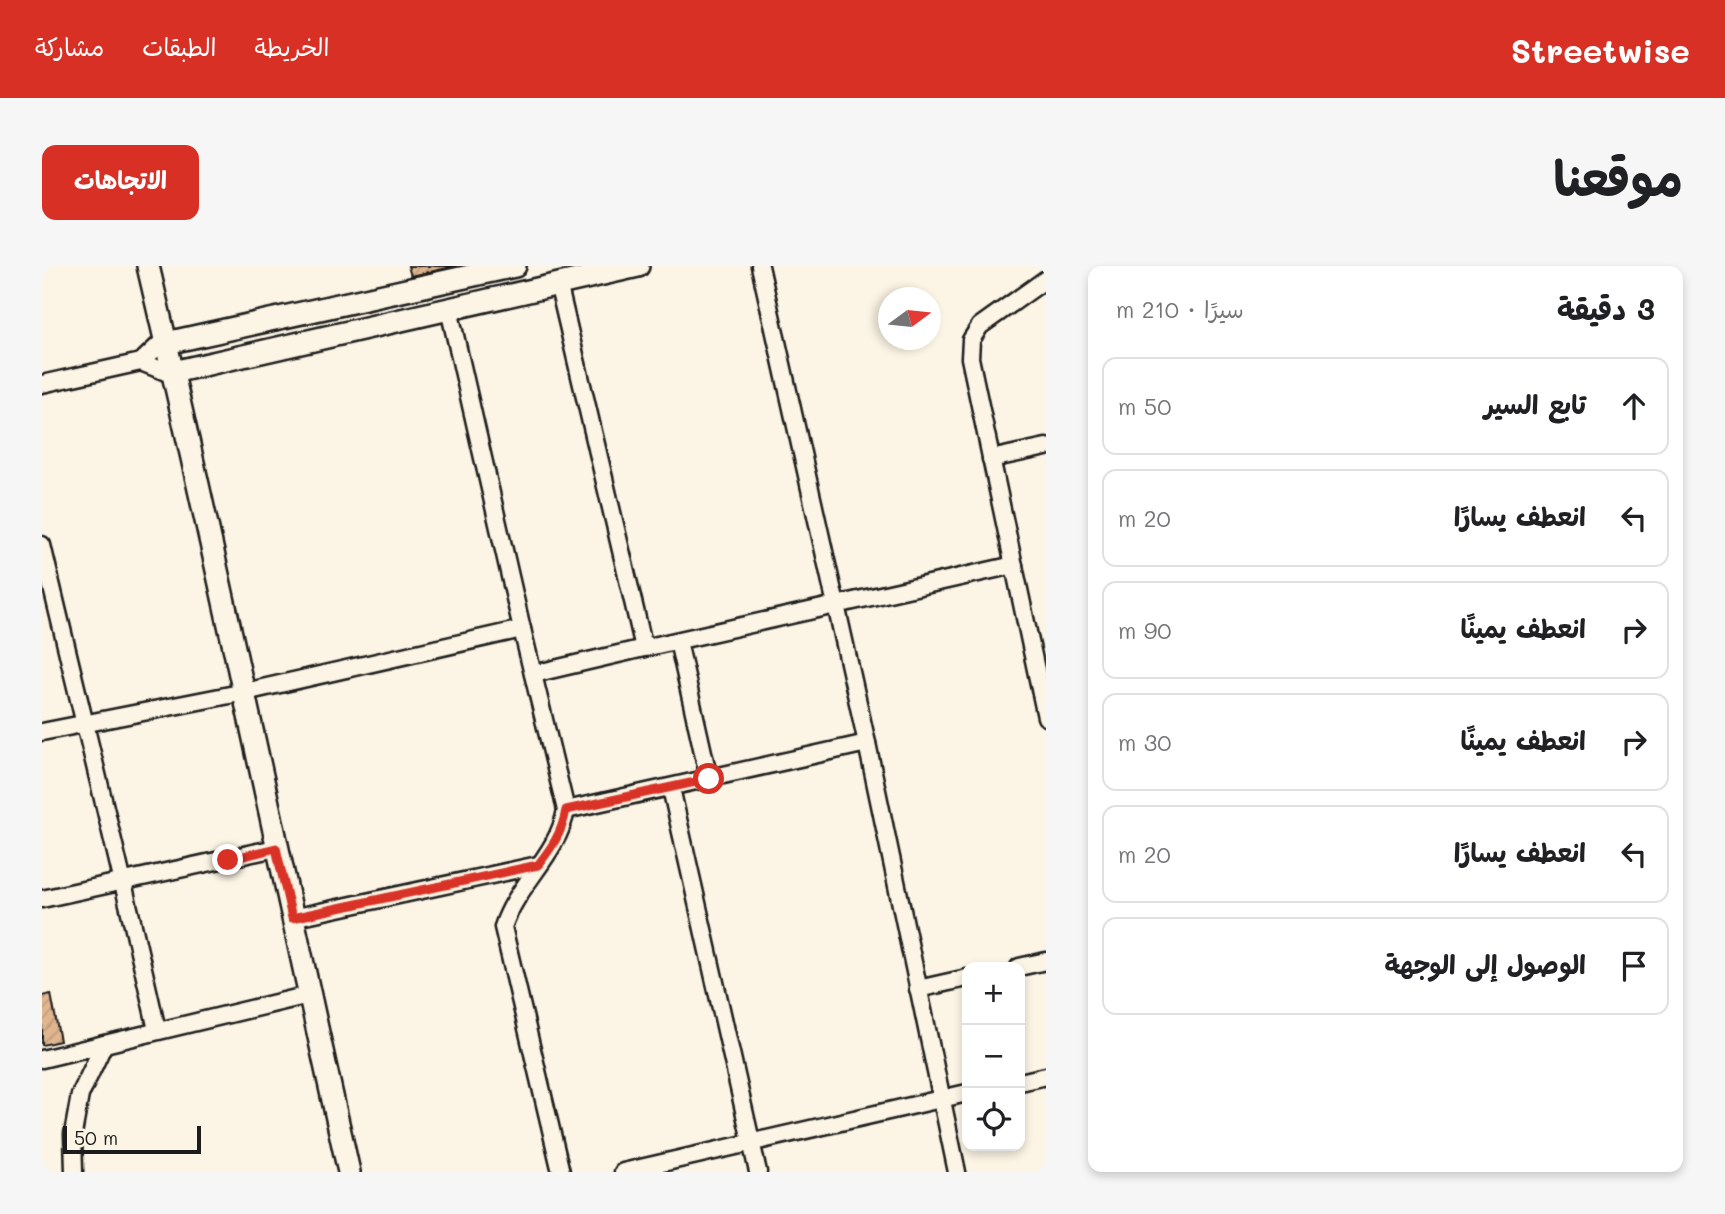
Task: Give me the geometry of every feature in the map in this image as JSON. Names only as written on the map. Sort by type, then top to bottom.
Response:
[{"type":"street","points":[[148,266],[245,692],[276,848],[349,1172]]},
{"type":"street","points":[[42,384],[141,362],[159,345],[166,343],[515,266]]},
{"type":"street","points":[[141,362],[173,372],[638,266]]},
{"type":"street","points":[[760,266],[867,743],[957,1172]]},
{"type":"street","points":[[1046,279],[980,326],[971,340],[970,358],[1044,695],[1046,717]]},
{"type":"street","points":[[558,284],[644,648]]},
{"type":"street","points":[[449,309],[566,810],[564,827],[509,908],[503,927],[561,1172]]},
{"type":"street","points":[[991,459],[1046,447]]},
{"type":"street","points":[[42,545],[124,881],[157,1030]]},
{"type":"street","points":[[533,674],[1014,565]]},
{"type":"street","points":[[42,732],[245,692],[522,629]]},
{"type":"street","points":[[678,641],[709,779]]},
{"type":"street","points":[[566,810],[867,743]]},
{"type":"street","points":[[671,788],[758,1172]]},
{"type":"street","points":[[42,900],[276,848]]},
{"type":"street","points":[[292,918],[538,865]]},
{"type":"street","points":[[1025,966],[1046,961]]},
{"type":"street","points":[[918,989],[962,979]]},
{"type":"street","points":[[42,1059],[309,995]]},
{"type":"street","points":[[74,1172],[73,1134],[80,1095],[104,1044]]},
{"type":"street","points":[[1025,1081],[1046,1076]]},
{"type":"street","points":[[624,1172],[962,1094]]},
{"type":"building","points":[[408,266],[457,266],[411,276]]},
{"type":"building","points":[[51,994],[60,1041],[42,1045],[42,996]]},
{"type":"route","points":[[228,860],[276,848],[292,918],[538,865],[564,827],[566,810],[709,779]]}]
